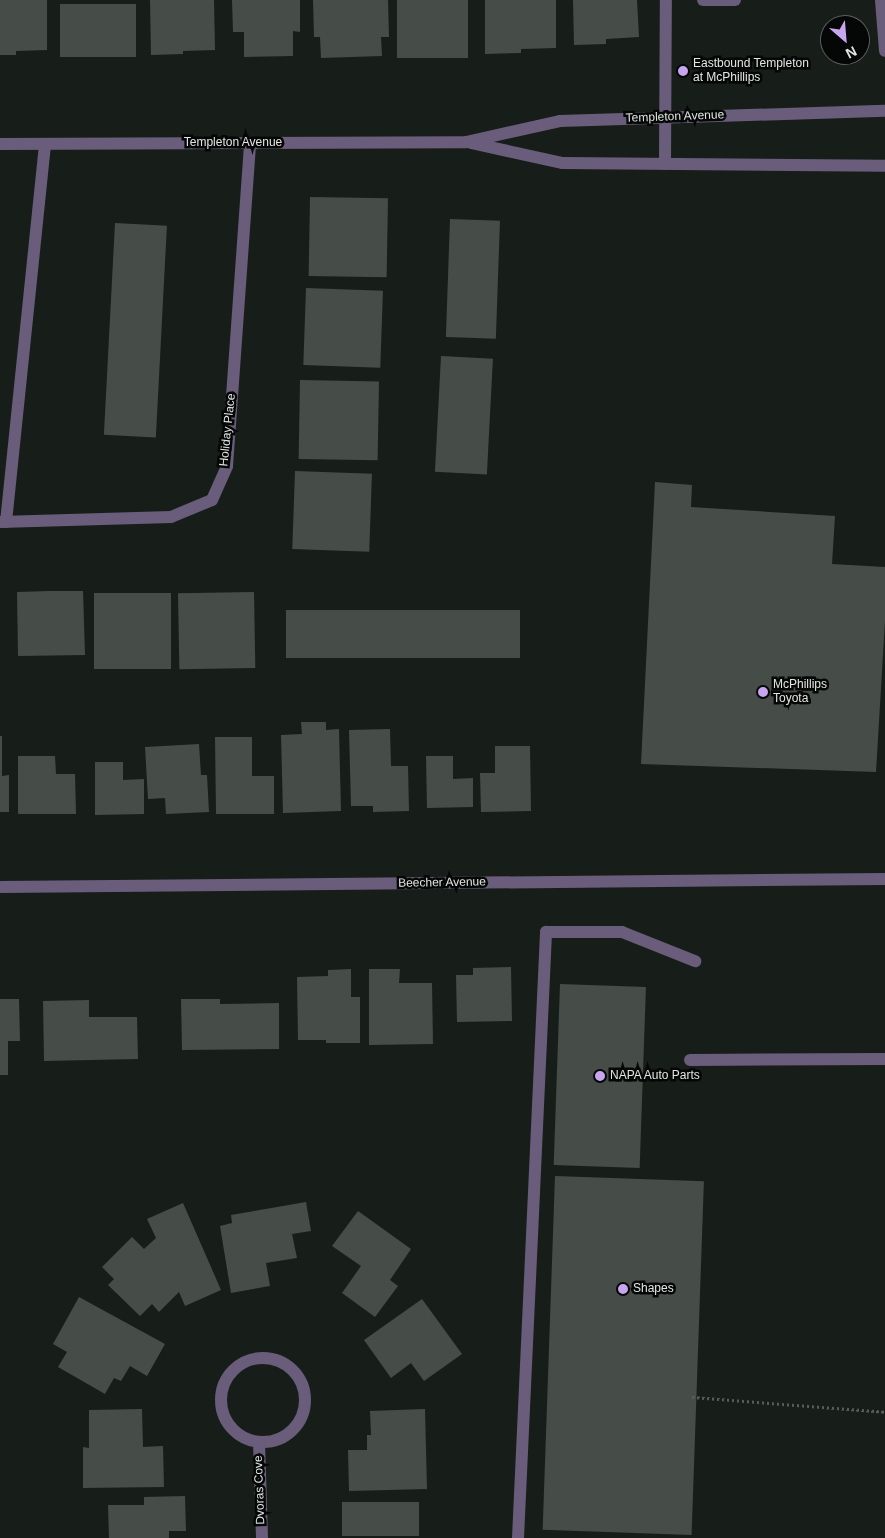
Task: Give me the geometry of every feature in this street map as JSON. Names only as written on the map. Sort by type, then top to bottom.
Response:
[{"type":"street","points":[[665,164],[666,0]]},
{"type":"street","points":[[703,0],[735,0]]},
{"type":"street","points":[[881,0],[885,51]]},
{"type":"street","name":"Templeton Avenue","points":[[0,144],[466,142],[560,121],[885,111]]},
{"type":"street","name":"Templeton Avenue","points":[[466,142],[563,163],[885,166]]},
{"type":"street","name":"Holiday Place","points":[[3,522],[171,517],[212,500],[227,466],[250,143]]},
{"type":"street","points":[[3,522],[45,144]]},
{"type":"street","name":"Beecher Avenue","points":[[0,887],[885,879]]},
{"type":"street","points":[[518,1538],[546,932],[622,932],[695,961]]},
{"type":"street","points":[[690,1060],[885,1058]]},
{"type":"street","name":"Dvoras Cove","points":[[267,1357],[280,1360],[292,1369],[301,1381],[305,1396],[304,1411],[298,1424],[287,1435],[274,1441],[259,1442],[242,1438],[231,1428],[223,1416],[220,1401],[222,1386],[228,1375],[238,1364],[252,1359],[267,1357]]},
{"type":"street","name":"Dvoras Cove","points":[[259,1442],[262,1538]]},
{"type":"path","points":[[692,1397],[885,1412]]},
{"type":"building","points":[[0,0],[47,0],[47,50],[16,51],[16,55],[0,55]]},
{"type":"building","points":[[150,0],[214,0],[215,50],[151,55]]},
{"type":"building","points":[[232,0],[300,0],[300,32],[293,31],[293,56],[244,57],[244,32],[233,32]]},
{"type":"building","points":[[313,0],[388,0],[389,37],[381,37],[382,56],[321,58],[320,37],[314,37]]},
{"type":"building","points":[[397,0],[468,0],[468,58],[397,58]]},
{"type":"building","points":[[485,0],[556,0],[556,48],[521,49],[521,53],[485,54]]},
{"type":"building","points":[[573,0],[637,0],[639,37],[606,39],[606,44],[574,45]]},
{"type":"building","points":[[60,4],[136,4],[136,57],[60,57]]},
{"type":"building","points":[[310,197],[388,198],[387,277],[309,276]]},
{"type":"building","points":[[450,219],[500,221],[496,339],[446,337]]},
{"type":"building","points":[[115,223],[167,226],[156,437],[104,435]]},
{"type":"building","points":[[306,288],[383,291],[380,368],[303,365]]},
{"type":"building","points":[[441,356],[493,359],[487,475],[435,472]]},
{"type":"building","points":[[300,380],[379,381],[378,460],[299,459]]},
{"type":"building","points":[[295,471],[372,474],[369,552],[292,549]]},
{"type":"building","name":"McPhillips Toyota","points":[[655,482],[692,485],[691,507],[835,516],[832,564],[885,567],[885,621],[876,772],[641,764]]},
{"type":"building","points":[[83,591],[85,655],[18,656],[17,592]]},
{"type":"building","points":[[254,592],[255,668],[179,669],[178,593]]},
{"type":"building","points":[[94,593],[171,593],[171,669],[94,669]]},
{"type":"building","points":[[286,610],[520,610],[520,658],[286,658]]},
{"type":"building","points":[[301,722],[326,722],[326,730],[339,729],[341,811],[283,813],[281,735],[302,734]]},
{"type":"building","points":[[390,729],[391,766],[408,766],[409,811],[373,812],[373,806],[351,806],[349,730]]},
{"type":"building","points":[[0,736],[2,736],[2,776],[9,775],[9,812],[0,812]]},
{"type":"building","points":[[215,737],[252,737],[252,776],[274,776],[274,814],[216,814]]},
{"type":"building","points":[[199,744],[201,775],[207,775],[209,812],[166,814],[165,798],[148,799],[145,747]]},
{"type":"building","points":[[495,746],[530,746],[531,811],[481,812],[480,773],[495,773]]},
{"type":"building","points":[[18,756],[55,756],[56,774],[75,774],[76,814],[18,814]]},
{"type":"building","points":[[426,756],[453,756],[453,779],[473,778],[473,807],[427,808]]},
{"type":"building","points":[[95,762],[123,762],[123,780],[144,779],[144,814],[95,815]]},
{"type":"building","points":[[511,967],[512,1021],[457,1022],[456,975],[473,975],[473,968]]},
{"type":"building","points":[[351,969],[351,997],[360,997],[360,1043],[326,1043],[326,1040],[298,1040],[297,977],[328,976],[328,970]]},
{"type":"building","points":[[369,969],[400,969],[399,983],[432,983],[433,1044],[369,1045]]},
{"type":"building","name":"NAPA Auto Parts","points":[[560,984],[646,987],[640,1168],[554,1165]]},
{"type":"building","points":[[0,999],[19,999],[20,1041],[8,1041],[8,1075],[0,1075]]},
{"type":"building","points":[[181,999],[220,999],[220,1004],[279,1003],[279,1049],[182,1050]]},
{"type":"building","points":[[89,1000],[89,1017],[137,1017],[138,1059],[44,1061],[43,1001]]},
{"type":"building","name":"Shapes","points":[[555,1176],[704,1181],[692,1535],[543,1530]]},
{"type":"building","points":[[306,1202],[311,1231],[292,1234],[297,1258],[266,1263],[270,1286],[231,1293],[220,1226],[232,1223],[231,1215]]},
{"type":"building","points":[[183,1203],[221,1290],[185,1306],[179,1292],[159,1312],[152,1304],[140,1316],[108,1285],[114,1279],[102,1267],[132,1237],[144,1249],[156,1238],[147,1219]]},
{"type":"building","points":[[358,1211],[411,1249],[390,1280],[398,1286],[375,1317],[342,1293],[361,1266],[332,1246]]},
{"type":"building","points":[[79,1297],[165,1344],[147,1376],[130,1366],[121,1381],[114,1378],[105,1394],[58,1367],[67,1352],[53,1344]]},
{"type":"building","points":[[422,1299],[462,1354],[424,1381],[411,1363],[391,1378],[364,1340]]},
{"type":"building","points":[[142,1409],[143,1447],[163,1446],[164,1487],[83,1488],[83,1447],[89,1448],[89,1410]]},
{"type":"building","points":[[425,1409],[427,1489],[349,1491],[348,1450],[367,1450],[367,1435],[371,1435],[370,1411]]},
{"type":"building","points":[[185,1496],[186,1531],[169,1531],[169,1538],[109,1538],[108,1505],[144,1505],[144,1497]]},
{"type":"building","points":[[342,1502],[419,1502],[419,1536],[342,1536]]},
{"type":"place","name":"Eastbound Templeton at McPhillips","points":[[683,71]]},
{"type":"place","name":"McPhillips Toyota","points":[[763,692]]},
{"type":"place","name":"NAPA Auto Parts","points":[[600,1076]]},
{"type":"place","name":"Shapes","points":[[623,1289]]}]
